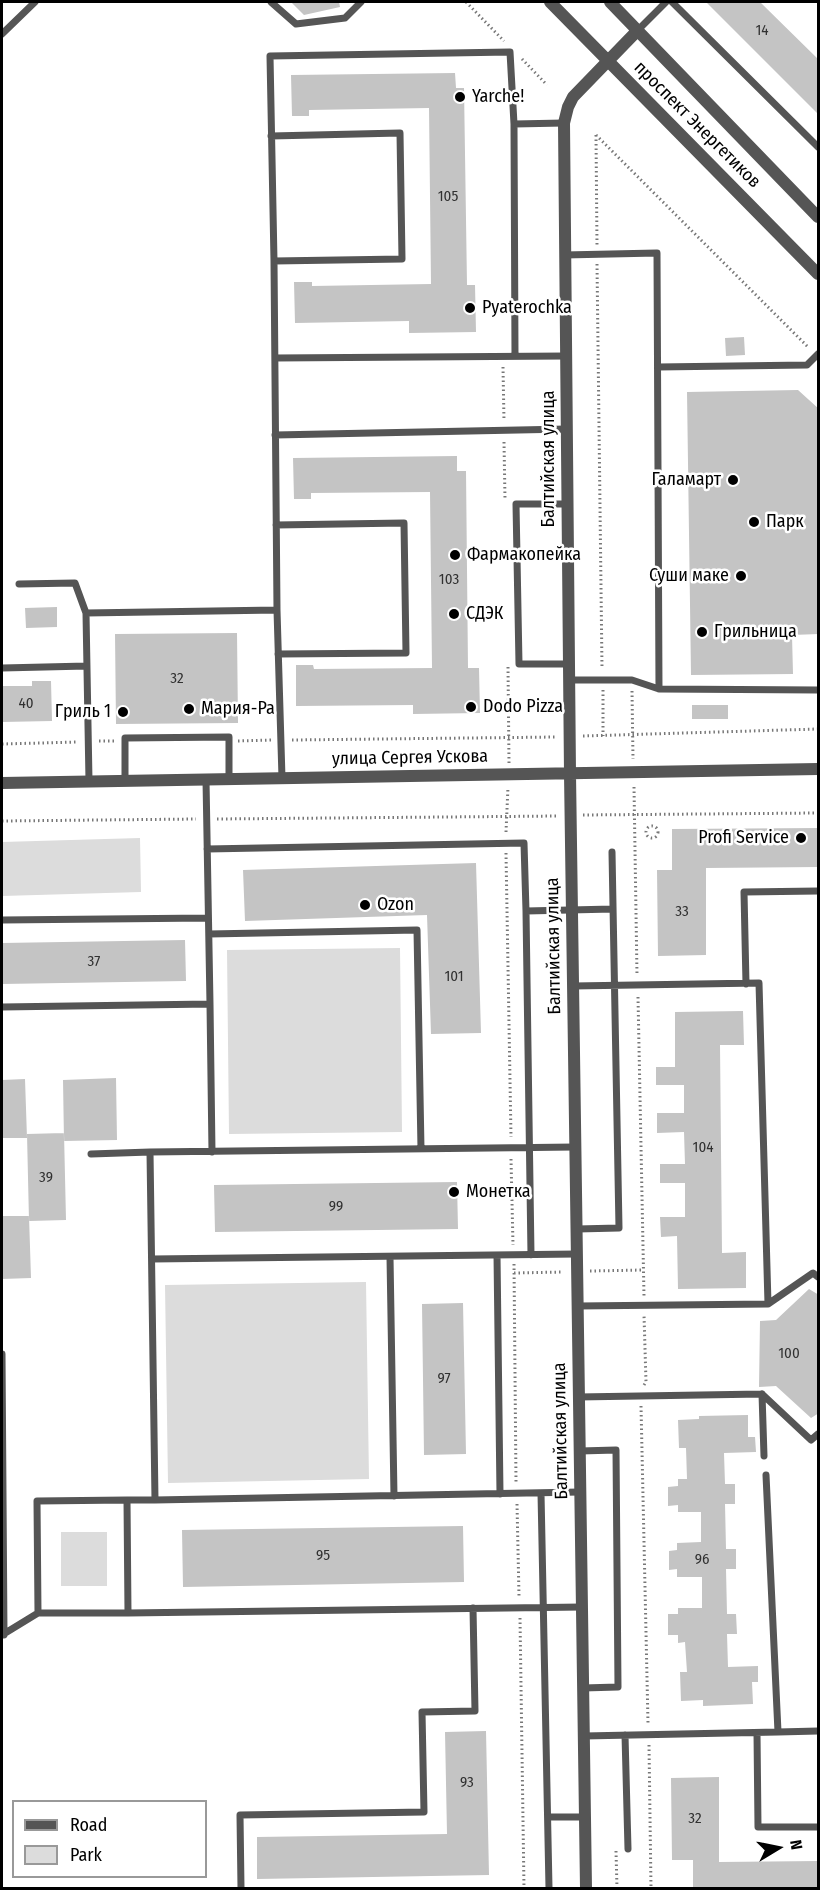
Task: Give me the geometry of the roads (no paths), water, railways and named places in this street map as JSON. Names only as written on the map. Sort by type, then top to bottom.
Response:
[{"type":"street","name":"проспект Энергетиков","points":[[550,2],[819,274]]},
{"type":"street","name":"проспект Энергетиков","points":[[610,2],[819,217]]},
{"type":"street","name":"Балтийская улица","points":[[586,1888],[568,664],[564,123],[573,97],[638,30]]},
{"type":"street","name":"улица Сергея Ускова","points":[[2,783],[819,769]]},
{"type":"lane","points":[[2,34],[35,2]]},
{"type":"lane","points":[[271,2],[296,24],[345,18],[361,2]]},
{"type":"lane","points":[[638,30],[666,2]]},
{"type":"lane","points":[[672,2],[819,147]]},
{"type":"lane","points":[[282,778],[277,610],[270,56],[510,52],[513,124],[515,356]]},
{"type":"lane","points":[[513,124],[564,123]]},
{"type":"lane","points":[[271,136],[400,133],[402,259],[274,261]]},
{"type":"lane","points":[[564,255],[657,253],[659,689]]},
{"type":"lane","points":[[658,367],[807,365],[818,355]]},
{"type":"lane","points":[[275,358],[566,356]]},
{"type":"lane","points":[[275,435],[567,429]]},
{"type":"lane","points":[[567,504],[516,504],[519,664],[568,664]]},
{"type":"lane","points":[[276,525],[404,523],[406,653],[278,654]]},
{"type":"lane","points":[[20,584],[75,583],[86,613],[89,781]]},
{"type":"lane","points":[[86,613],[277,610]]},
{"type":"lane","points":[[2,668],[87,666]]},
{"type":"lane","points":[[569,680],[632,680],[659,689],[819,690]]},
{"type":"lane","points":[[125,781],[125,738],[229,737],[229,779]]},
{"type":"lane","points":[[206,780],[212,1152]]},
{"type":"lane","points":[[207,849],[524,843],[531,1255]]},
{"type":"lane","points":[[577,1229],[619,1228],[612,852]]},
{"type":"lane","points":[[746,984],[744,892],[819,891]]},
{"type":"lane","points":[[526,911],[613,909]]},
{"type":"lane","points":[[2,920],[208,918]]},
{"type":"lane","points":[[209,934],[417,930],[421,1149]]},
{"type":"lane","points":[[573,986],[759,984],[768,1304]]},
{"type":"lane","points":[[2,1007],[210,1004]]},
{"type":"lane","points":[[91,1154],[575,1147]]},
{"type":"lane","points":[[150,1152],[155,1500]]},
{"type":"lane","points":[[152,1259],[577,1254]]},
{"type":"lane","points":[[497,1255],[500,1494]]},
{"type":"lane","points":[[390,1257],[394,1496]]},
{"type":"lane","points":[[578,1306],[768,1304],[813,1273],[819,1277]]},
{"type":"lane","points":[[2,1354],[3,1635]]},
{"type":"lane","points":[[762,1394],[764,1456]]},
{"type":"lane","points":[[578,1397],[762,1394],[811,1440],[819,1434]]},
{"type":"lane","points":[[580,1451],[616,1450],[618,1687],[583,1688]]},
{"type":"lane","points":[[766,1475],[778,1732]]},
{"type":"lane","points":[[38,1613],[37,1501],[580,1492]]},
{"type":"lane","points":[[541,1493],[549,1888]]},
{"type":"lane","points":[[126,1500],[128,1613]]},
{"type":"lane","points":[[3,1635],[38,1613],[582,1607]]},
{"type":"lane","points":[[241,1888],[240,1815],[424,1812],[422,1712],[475,1711],[473,1608]]},
{"type":"lane","points":[[584,1736],[819,1731]]},
{"type":"lane","points":[[757,1732],[758,1827],[819,1827]]},
{"type":"lane","points":[[625,1735],[628,1849]]},
{"type":"lane","points":[[548,1817],[585,1817]]},
{"type":"place","name":"Yarche!","points":[[460,97]]},
{"type":"place","name":"Pyaterochka","points":[[470,308]]},
{"type":"place","name":"Галамарт","points":[[733,480]]},
{"type":"place","name":"Парк","points":[[754,522]]},
{"type":"place","name":"Фармакопейка","points":[[455,555]]},
{"type":"place","name":"Суши маке","points":[[741,576]]},
{"type":"place","name":"СДЭК","points":[[454,614]]},
{"type":"place","name":"Грильница","points":[[702,632]]},
{"type":"place","name":"Dodo Pizza","points":[[471,707]]},
{"type":"place","name":"Мария-Ра","points":[[189,709]]},
{"type":"place","name":"Гриль 1","points":[[123,712]]},
{"type":"place","name":"Profi Service","points":[[801,838]]},
{"type":"place","name":"Ozon","points":[[365,905]]},
{"type":"place","name":"Монетка","points":[[454,1192]]}]
